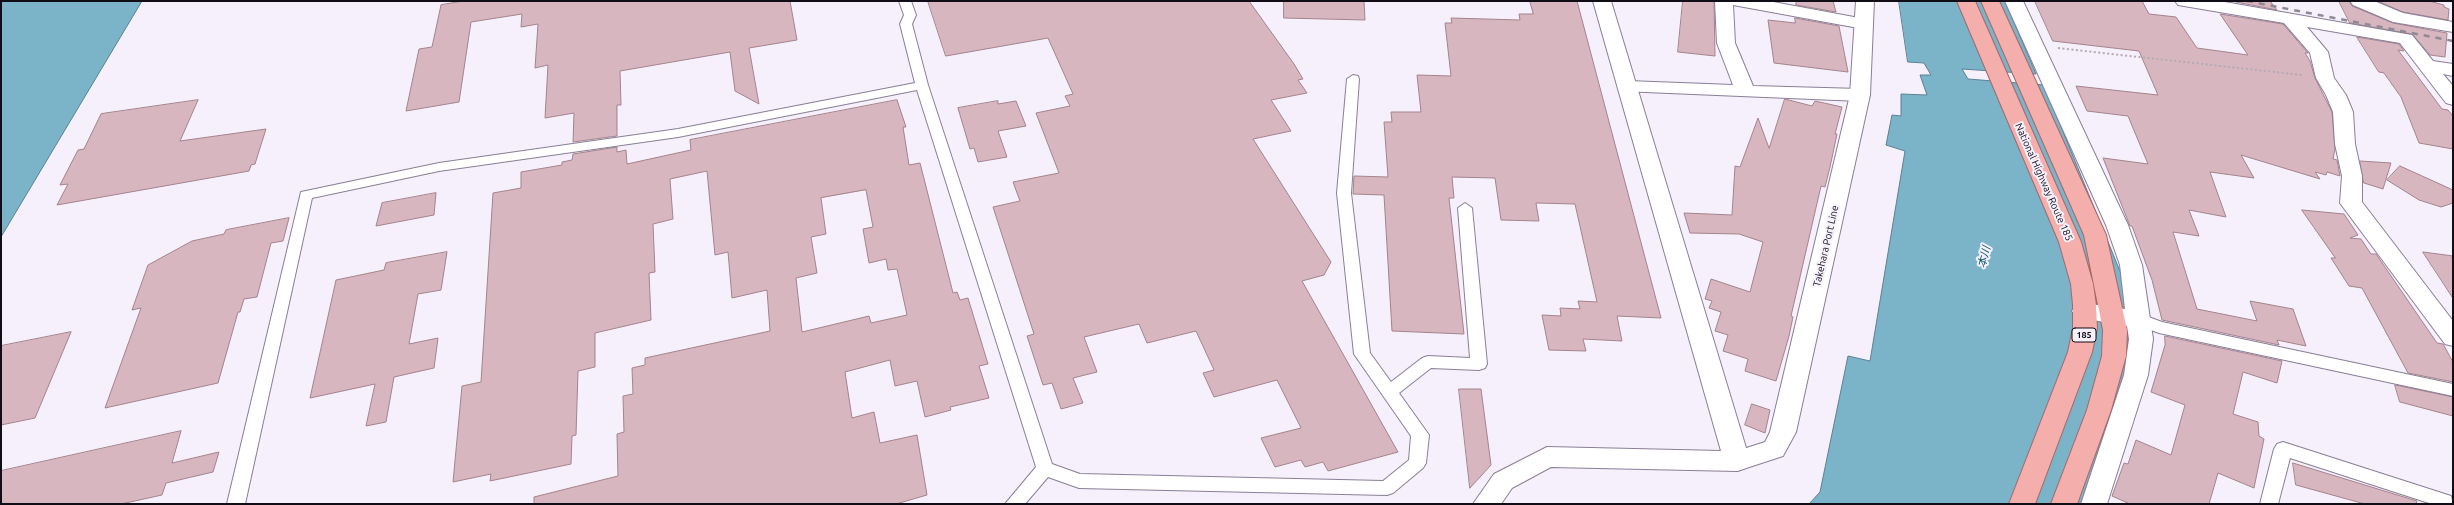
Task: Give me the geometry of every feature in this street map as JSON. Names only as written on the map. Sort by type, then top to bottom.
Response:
[{"type":"highway","name":"National Highway Route 185","points":[[1966,1],[2035,164],[2067,230],[2079,269],[2084,311],[2085,329],[2081,348],[2065,397],[2022,504]]},
{"type":"highway","points":[[1990,1],[2095,235],[2126,317],[2115,330],[2114,356],[2099,410],[2064,504]]},
{"type":"street","points":[[1602,1],[1737,461]]},
{"type":"street","points":[[1724,1],[1726,43],[1745,90]]},
{"type":"street","points":[[1739,1],[1864,24]]},
{"type":"street","name":"Takehara Port Line","points":[[1486,504],[1503,481],[1547,457],[1737,461],[1774,449],[1783,432],[1860,95],[1865,1]]},
{"type":"street","points":[[2014,1],[2117,225],[2131,265],[2126,317],[2141,339],[2136,375],[2094,504]]},
{"type":"street","points":[[2184,1],[2277,15],[2290,19],[2406,39],[2453,99]]},
{"type":"street","points":[[2359,1],[2400,18],[2453,27]]},
{"type":"street","points":[[2290,19],[2319,52],[2325,78],[2336,95],[2343,112],[2345,144],[2352,176],[2351,204],[2453,338]]},
{"type":"street","points":[[2426,65],[2453,70]]},
{"type":"street","points":[[1628,87],[1860,95]]},
{"type":"street","points":[[2084,311],[2126,317]]},
{"type":"lane","points":[[905,1],[910,15],[906,24],[922,85],[1045,468]]},
{"type":"lane","points":[[1045,468],[1079,481],[1387,488],[1417,463],[1420,436],[1362,354],[1344,193],[1353,78]]},
{"type":"lane","points":[[236,504],[306,195],[439,167],[678,133],[922,85]]},
{"type":"lane","points":[[1389,392],[1428,362],[1479,364],[1465,208]]},
{"type":"lane","points":[[2126,317],[2159,327],[2453,390]]},
{"type":"lane","points":[[2269,504],[2283,449],[2445,500],[2444,504]]},
{"type":"lane","points":[[1014,504],[1045,468]]},
{"type":"path","points":[[2036,46],[2325,78]]},
{"type":"water","points":[[1,1],[142,1],[1,237]]},
{"type":"water","name":"本川","points":[[1899,1],[2005,1],[2036,74],[1962,69],[1968,79],[2044,85],[2124,281],[2130,332],[2124,378],[2085,504],[1809,504],[1820,492],[1848,356],[1870,361],[1905,151],[1886,145],[1892,115],[1901,116],[1901,94],[1927,95],[1920,75],[1931,75],[1924,63],[1908,62]]},
{"type":"building","points":[[464,1],[790,1],[797,40],[749,48],[759,104],[735,91],[730,52],[620,71],[621,105],[617,105],[617,136],[573,142],[574,113],[545,118],[548,65],[535,68],[538,24],[521,27],[522,14],[471,22],[459,102],[406,111],[419,49],[432,47],[441,5]]},
{"type":"building","points":[[928,1],[1249,1],[1294,64],[1303,79],[1298,80],[1307,93],[1271,100],[1291,131],[1253,139],[1331,262],[1324,275],[1302,281],[1398,452],[1328,471],[1323,462],[1305,467],[1301,460],[1275,467],[1261,438],[1301,428],[1277,380],[1214,397],[1203,373],[1214,370],[1196,331],[1147,343],[1139,324],[1084,337],[1097,372],[1073,378],[1083,403],[1061,409],[1052,383],[1043,385],[1027,336],[1034,334],[993,207],[1020,201],[1013,182],[1059,173],[1036,113],[1070,106],[1065,96],[1073,94],[1048,38],[946,56]]},
{"type":"building","points":[[1284,1],[1364,1],[1365,20],[1284,18]]},
{"type":"building","points":[[1530,1],[1577,1],[1661,318],[1617,316],[1622,341],[1583,339],[1586,351],[1549,350],[1542,315],[1561,316],[1560,308],[1580,309],[1578,301],[1597,302],[1575,204],[1536,203],[1539,221],[1501,220],[1495,178],[1452,177],[1454,198],[1449,198],[1464,334],[1392,331],[1384,195],[1353,194],[1354,176],[1388,177],[1384,122],[1392,122],[1391,112],[1421,112],[1417,75],[1451,76],[1445,23],[1452,23],[1451,18],[1520,20],[1519,14],[1533,14]]},
{"type":"building","points":[[1683,1],[1714,1],[1715,56],[1678,52]]},
{"type":"building","points":[[1797,1],[1833,1],[1836,12],[1796,5]]},
{"type":"building","points":[[2035,1],[2142,1],[2149,14],[2176,17],[2197,48],[2248,55],[2220,14],[2283,24],[2308,53],[2305,53],[2310,61],[2315,78],[2332,112],[2335,149],[2333,159],[2337,160],[2340,176],[2327,172],[2326,175],[2315,172],[2320,179],[2241,155],[2254,178],[2210,172],[2226,217],[2189,210],[2199,236],[2173,232],[2197,309],[2257,321],[2250,301],[2293,309],[2306,346],[2277,340],[2279,345],[2162,320],[2152,280],[2132,226],[2130,226],[2103,158],[2148,164],[2128,116],[2087,111],[2076,86],[2158,95],[2139,51],[2053,41]]},
{"type":"building","points":[[2270,1],[2277,10],[2236,2]]},
{"type":"building","points":[[2339,1],[2349,1],[2352,6],[2393,23],[2447,33],[2445,57],[2430,55],[2412,34],[2350,23]]},
{"type":"building","points":[[2378,1],[2429,1],[2444,5],[2444,7],[2449,9],[2448,20],[2403,12]]},
{"type":"building","points":[[1795,18],[1839,26],[1848,72],[1774,63],[1768,20],[1795,23]]},
{"type":"building","points":[[2357,37],[2399,44],[2404,51],[2398,50],[2442,109],[2448,110],[2453,116],[2453,149],[2419,143],[2401,97],[2384,73],[2379,72]]},
{"type":"building","points":[[1785,99],[1812,106],[1815,101],[1842,107],[1835,134],[1837,134],[1830,167],[1825,187],[1821,186],[1791,316],[1793,317],[1789,336],[1776,381],[1745,371],[1748,359],[1723,351],[1728,335],[1715,331],[1721,312],[1709,308],[1712,301],[1705,299],[1711,279],[1750,292],[1763,242],[1739,234],[1690,233],[1684,213],[1732,215],[1735,166],[1740,167],[1758,118],[1769,148]]},
{"type":"building","points":[[198,100],[180,141],[266,129],[255,164],[251,165],[249,171],[57,205],[68,184],[60,185],[78,150],[84,149],[101,114]]},
{"type":"building","points":[[897,100],[906,127],[903,127],[909,165],[920,163],[953,293],[957,292],[960,300],[968,298],[988,364],[979,366],[989,398],[950,407],[951,410],[925,417],[917,381],[895,386],[890,360],[845,372],[852,418],[874,412],[880,443],[917,435],[927,495],[896,504],[534,504],[534,497],[618,476],[617,434],[624,432],[623,396],[633,394],[632,368],[645,365],[645,358],[770,331],[767,290],[732,298],[728,252],[715,255],[707,171],[670,179],[673,219],[653,224],[655,272],[649,273],[651,320],[595,333],[595,367],[578,371],[576,435],[572,436],[571,464],[490,481],[491,474],[453,482],[462,386],[481,382],[493,193],[521,188],[521,172],[562,165],[562,162],[572,160],[573,154],[617,147],[617,152],[626,150],[627,164],[691,150],[690,140]],"holes":[[[866,190],[873,227],[863,229],[869,263],[886,259],[888,270],[897,269],[907,315],[871,323],[869,316],[802,332],[796,278],[817,273],[811,237],[826,234],[821,198]]]},
{"type":"building","points":[[998,101],[998,104],[1016,101],[1026,126],[998,131],[1007,157],[978,162],[974,148],[970,149],[958,108]]},
{"type":"building","points":[[2360,161],[2391,163],[2383,189],[2364,183]]},
{"type":"building","points":[[2400,166],[2453,190],[2453,203],[2441,207],[2419,200],[2387,180]]},
{"type":"building","points":[[436,193],[434,215],[376,226],[382,203]]},
{"type":"building","points":[[2302,210],[2344,214],[2358,235],[2350,238],[2361,239],[2371,254],[2376,254],[2437,343],[2443,344],[2453,362],[2453,382],[2408,373],[2362,288],[2349,286],[2331,258],[2335,258]]},
{"type":"building","points":[[289,218],[283,241],[271,243],[257,297],[244,299],[240,312],[238,312],[218,383],[105,408],[141,308],[132,310],[148,265],[192,241],[224,234],[226,230]]},
{"type":"building","points":[[447,252],[441,290],[418,294],[409,344],[438,338],[434,368],[394,377],[386,422],[366,426],[375,384],[310,398],[336,280],[384,270],[386,263]]},
{"type":"building","points":[[2423,252],[2453,256],[2453,298]]},
{"type":"building","points":[[71,332],[35,418],[1,425],[1,346]]},
{"type":"building","points":[[2165,336],[2282,361],[2277,383],[2243,372],[2233,414],[2258,422],[2259,436],[2264,439],[2254,488],[2218,473],[2209,504],[2130,504],[2112,496],[2124,463],[2128,464],[2136,440],[2171,455],[2185,405],[2151,392],[2165,345]]},
{"type":"building","points":[[2395,385],[2453,397],[2453,416],[2400,402]]},
{"type":"building","points":[[1459,389],[1481,389],[1491,465],[1470,488]]},
{"type":"building","points":[[1752,404],[1770,410],[1765,433],[1745,425]]},
{"type":"building","points":[[181,431],[172,463],[219,452],[213,472],[166,483],[162,495],[121,504],[1,504],[1,471]]},
{"type":"building","points":[[2293,463],[2417,501],[2416,504],[2365,504],[2296,485]]},
{"type":"railway","points":[[2247,1],[2453,41]]}]
